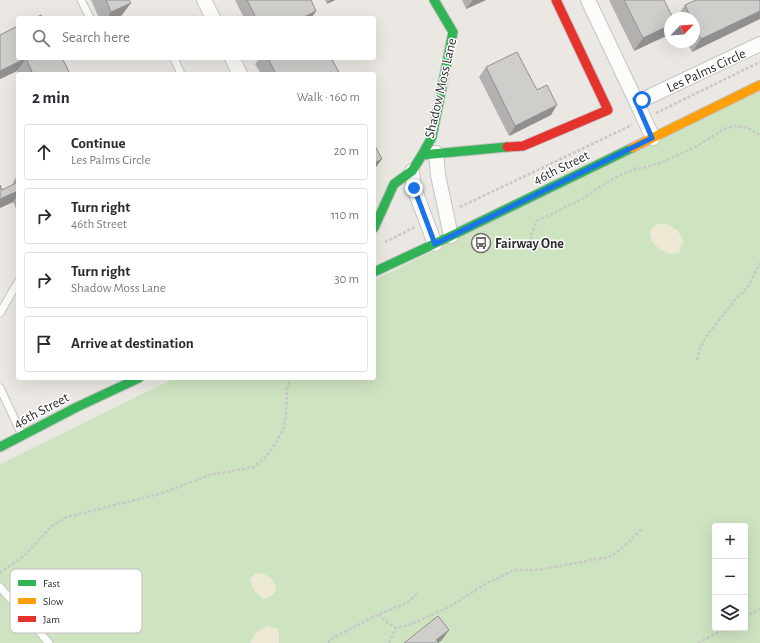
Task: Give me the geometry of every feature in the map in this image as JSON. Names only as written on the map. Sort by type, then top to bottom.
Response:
[{"type":"street","points":[[204,0],[212,16]]},
{"type":"street","name":"Shadow Moss Lane","points":[[412,171],[432,136],[453,32],[434,0]]},
{"type":"street","points":[[422,155],[523,146],[608,110],[556,0]]},
{"type":"street","points":[[588,0],[652,138]]},
{"type":"street","name":"Les Palms Circle","points":[[635,99],[642,100],[758,49]]},
{"type":"street","points":[[233,60],[239,72]]},
{"type":"street","name":"46th Street","points":[[376,271],[435,244],[760,85]]},
{"type":"street","name":"Shadow Moss Lane","points":[[440,153],[438,175],[450,236]]},
{"type":"street","points":[[376,224],[394,184],[412,171],[414,188],[435,244]]},
{"type":"street","name":"46th Street","points":[[0,447],[76,407],[135,380]]},
{"type":"lane","points":[[81,0],[89,16]]},
{"type":"lane","points":[[175,60],[181,72]]},
{"type":"lane","points":[[0,313],[16,285]]},
{"type":"lane","points":[[0,388],[22,436]]},
{"type":"lane","points":[[0,587],[10,598]]},
{"type":"lane","points":[[40,633],[49,643]]},
{"type":"path","points":[[459,207],[760,62]]},
{"type":"path","points":[[532,250],[532,235],[537,221],[584,198],[616,177],[635,169],[661,163],[697,146],[724,129],[735,126],[748,128],[760,135]]},
{"type":"path","points":[[697,360],[705,338],[734,301],[748,287],[760,264]]},
{"type":"path","points":[[0,573],[26,554],[52,526],[67,517],[163,493],[175,487],[212,474],[254,467],[265,458],[283,430],[286,415],[287,389],[289,380]]},
{"type":"path","points":[[379,614],[384,620],[396,628],[409,626],[446,608],[486,583],[516,570],[536,570],[562,567],[609,557],[620,550],[642,529]]},
{"type":"path","points":[[329,643],[329,640],[379,614],[407,603],[418,594]]},
{"type":"path","points":[[748,615],[760,609]]},
{"type":"path","points":[[389,643],[396,628]]},
{"type":"path","points":[[698,643],[720,631]]},
{"type":"green space","points":[[760,91],[760,643],[0,643],[0,464],[171,380],[376,380],[376,279]]},
{"type":"sand","points":[[665,223],[677,230],[684,241],[680,247],[680,252],[675,254],[663,251],[657,247],[650,237],[650,232],[653,227]]},
{"type":"sand","points":[[256,573],[268,576],[275,584],[275,592],[271,596],[264,599],[253,588],[250,579]]},
{"type":"sand","points":[[267,626],[277,629],[279,634],[279,643],[250,643],[256,633]]},
{"type":"building","points":[[106,0],[129,0],[131,3],[111,12]]},
{"type":"building","points":[[247,0],[311,0],[316,11],[306,16],[255,16]]},
{"type":"building","points":[[624,0],[664,0],[670,12],[664,12],[664,28],[643,38]]},
{"type":"building","points":[[696,0],[760,0],[760,11],[701,39],[700,12],[688,12],[685,5]]},
{"type":"building","points":[[16,27],[16,60],[22,60],[0,71],[0,35]]},
{"type":"building","points":[[517,52],[537,90],[547,85],[557,105],[515,126],[486,67]]},
{"type":"building","points":[[27,60],[63,60],[69,72],[32,72]]},
{"type":"building","points":[[269,60],[332,60],[339,72],[275,72]]},
{"type":"building","points":[[376,148],[382,159],[376,162]]},
{"type":"building","points":[[16,183],[16,192],[0,199],[0,185],[2,190]]},
{"type":"building","points":[[438,616],[449,630],[436,640],[439,643],[404,643]]},
{"type":"traffic: fast","points":[[422,155],[432,137],[453,32],[434,0]]},
{"type":"traffic: fast","points":[[376,224],[394,184],[412,171],[422,155],[507,147]]},
{"type":"traffic: fast","points":[[376,271],[632,148]]},
{"type":"traffic: fast","points":[[0,447],[77,407],[135,380]]},
{"type":"traffic: slow","points":[[632,148],[760,85]]},
{"type":"traffic: jam","points":[[507,147],[523,146],[608,110],[556,0]]},
{"type":"place","name":"Fairway One","points":[[481,243]]},
{"type":"route","points":[[414,188],[435,244],[652,138],[635,99],[642,100]]}]
